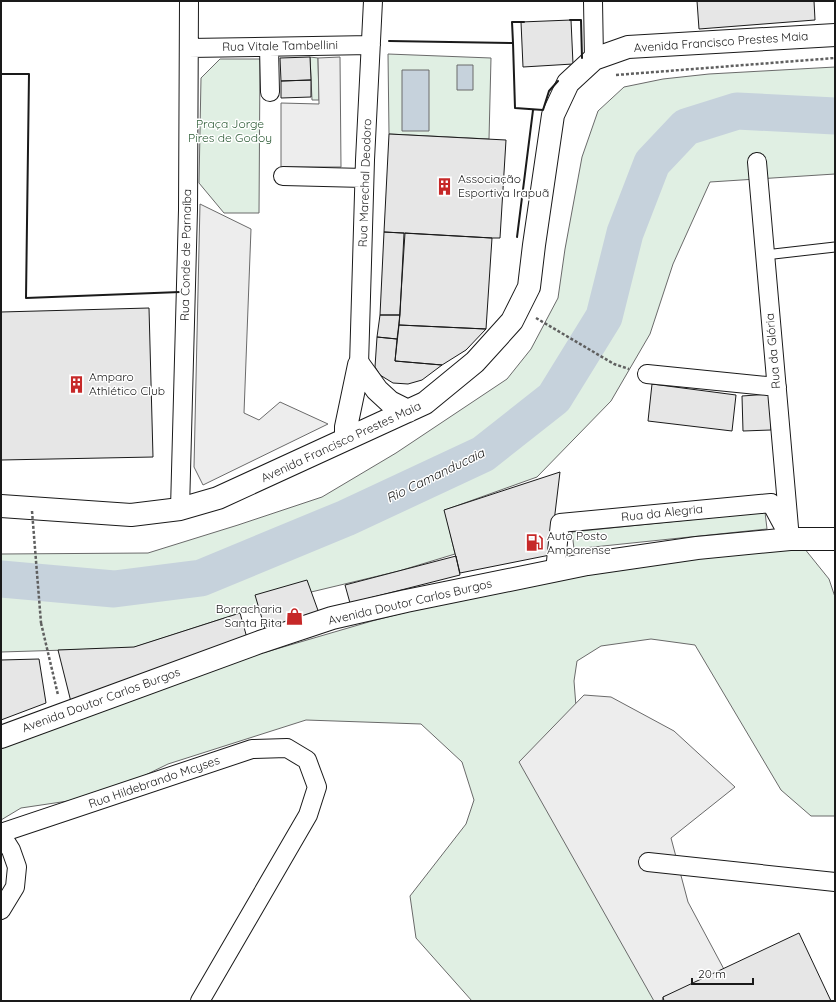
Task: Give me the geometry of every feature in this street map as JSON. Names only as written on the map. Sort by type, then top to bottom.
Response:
[{"type":"street","name":"Rua Conde de Parnaíba","points":[[180,509],[188,210],[189,1]]},
{"type":"street","name":"Rua Marechal Deodoro","points":[[359,365],[364,178],[373,1]]},
{"type":"street","points":[[593,1],[594,59]]},
{"type":"street","name":"Avenida Francisco Prestes Maia","points":[[1,506],[131,515],[180,509],[218,498],[425,403],[475,362],[512,321],[530,287],[534,245],[553,115],[568,84],[594,59],[628,47],[835,35]]},
{"type":"street","name":"Rua Vitale Tambellini","points":[[189,48],[371,45]]},
{"type":"street","points":[[269,46],[270,92]]},
{"type":"street","name":"Rua da Glória","points":[[758,162],[790,539]]},
{"type":"street","points":[[283,176],[364,178]]},
{"type":"street","points":[[359,365],[377,390],[390,402],[408,411]]},
{"type":"street","points":[[346,440],[346,427],[359,365]]},
{"type":"street","points":[[647,374],[776,387]]},
{"type":"street","name":"Rua da Alegria","points":[[556,571],[560,523],[771,503],[790,539]]},
{"type":"street","name":"Avenida Doutor Carlos Burgos","points":[[1,738],[260,642],[332,618],[406,600],[588,564],[697,548],[790,539],[835,539]]},
{"type":"street","name":"Rua Hildebrando Mcyses","points":[[1,834],[252,749],[287,748],[307,760],[317,788],[308,815],[200,1001]]},
{"type":"street","points":[[1,834],[11,850],[17,867],[15,887],[1,910]]},
{"type":"street","points":[[648,862],[835,882]]},
{"type":"lane","points":[[765,255],[835,247]]},
{"type":"path","points":[[610,76],[835,58]]},
{"type":"path","points":[[535,318],[614,364]]},
{"type":"path","points":[[32,511],[41,623],[62,715]]},
{"type":"path","points":[[31,525],[39,525]]},
{"type":"green space","points":[[388,54],[491,58],[489,139],[389,134]]},
{"type":"green space","points":[[310,57],[318,58],[319,100],[312,100]]},
{"type":"green space","name":"Praça Jorge Pires de Godoy","points":[[220,59],[260,59],[259,213],[224,213],[199,183],[201,78]]},
{"type":"green space","points":[[835,67],[835,174],[710,182],[673,264],[650,334],[611,401],[537,477],[445,510],[455,554],[399,571],[286,598],[132,648],[1,652],[1,554],[148,553],[322,497],[396,453],[507,379],[531,349],[558,298],[565,249],[582,157],[598,111],[624,87],[663,79],[709,74]]},
{"type":"green space","points":[[765,512],[767,529],[574,549],[572,532]]},
{"type":"green space","points":[[804,548],[829,579],[835,597],[835,816],[811,816],[781,790],[695,645],[651,639],[601,646],[577,661],[574,681],[579,745],[668,1001],[472,1001],[416,938],[410,896],[466,824],[474,800],[462,762],[421,724],[306,720],[168,764],[123,786],[95,797],[21,808],[1,820],[1,749],[157,678],[266,652],[372,621],[538,579],[710,557]]},
{"type":"shaded area","points":[[340,57],[341,167],[281,167],[281,103],[319,104],[318,58]]},
{"type":"shaded area","points":[[457,65],[473,65],[473,90],[457,90]]},
{"type":"shaded area","points":[[402,70],[429,70],[429,131],[402,131]]},
{"type":"shaded area","points":[[200,204],[251,229],[244,413],[259,420],[280,402],[328,424],[203,485],[194,467]]},
{"type":"shaded area","points":[[584,695],[611,697],[674,731],[735,787],[671,838],[688,902],[726,973],[663,997],[662,1001],[654,1001],[519,762]]},
{"type":"building","points":[[697,1],[814,1],[815,20],[699,29]]},
{"type":"building","points":[[571,20],[573,64],[523,67],[521,22]]},
{"type":"building","points":[[310,57],[311,80],[281,81],[280,58]]},
{"type":"building","points":[[311,80],[311,97],[281,98],[281,81]]},
{"type":"building","name":"Associação Esportiva Irapuã","points":[[389,134],[506,140],[500,238],[384,232]]},
{"type":"building","points":[[384,232],[404,233],[400,315],[380,315]]},
{"type":"building","points":[[405,233],[492,238],[486,329],[399,325]]},
{"type":"building","name":"Amparo Athlético Club","points":[[149,308],[153,457],[1,460],[1,312]]},
{"type":"building","points":[[380,315],[400,315],[397,339],[377,337]]},
{"type":"building","points":[[399,325],[486,329],[466,350],[442,365],[395,361]]},
{"type":"building","points":[[377,337],[397,339],[395,361],[442,365],[422,380],[408,384],[393,383],[380,375],[375,367]]},
{"type":"building","points":[[652,384],[736,395],[732,431],[648,421]]},
{"type":"building","points":[[770,394],[771,430],[743,431],[742,396]]},
{"type":"building","points":[[560,472],[550,555],[460,573],[444,510]]},
{"type":"building","points":[[456,556],[460,575],[350,603],[345,585]]},
{"type":"building","points":[[307,580],[320,616],[266,632],[255,595]]},
{"type":"building","points":[[240,613],[247,638],[71,702],[58,650],[134,647]]},
{"type":"building","points":[[39,659],[46,703],[1,720],[1,660]]},
{"type":"building","points":[[799,933],[831,1001],[664,1001],[663,997]]},
{"type":"waterway","name":"Rio Camanducaia","points":[[1,579],[114,589],[201,578],[346,518],[483,454],[554,398],[604,317],[625,233],[652,163],[686,127],[737,111],[835,116]]},
{"type":"wall","points":[[570,20],[581,20],[582,58]]},
{"type":"wall","points":[[513,43],[512,22],[524,22]]},
{"type":"wall","points":[[389,41],[513,43],[515,108],[543,110],[549,91],[558,81]]},
{"type":"wall","points":[[1,74],[29,74],[26,298],[180,292]]},
{"type":"wall","points":[[517,237],[533,110]]},
{"type":"place","name":"Associação Esportiva Irapuã","points":[[445,186]]},
{"type":"place","name":"Amparo Athlético Club","points":[[76,384]]},
{"type":"place","name":"Auto Posto Amparense","points":[[534,543]]},
{"type":"place","name":"Borracharia Santa Rita","points":[[295,616]]}]
